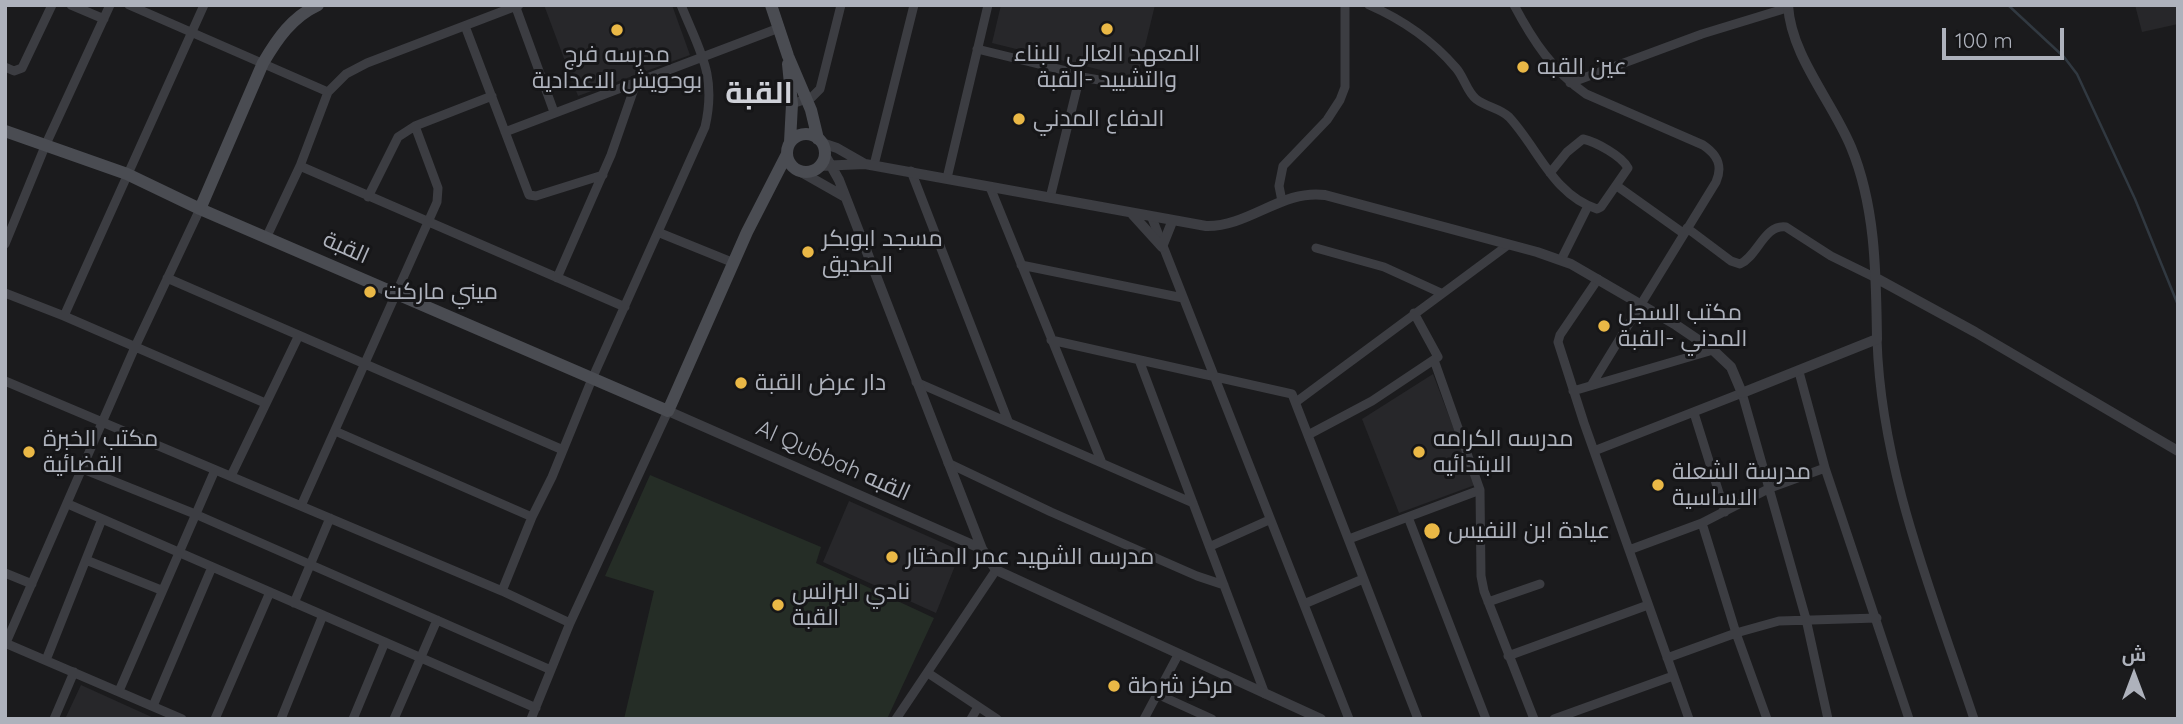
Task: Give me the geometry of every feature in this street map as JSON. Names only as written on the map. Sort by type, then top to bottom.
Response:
[{"type":"main road","points":[[771,5],[788,56],[807,99],[823,154],[814,170],[801,172],[791,165],[788,148],[792,104],[788,56]]},
{"type":"main road","points":[[200,209],[263,63],[286,27],[311,7]]},
{"type":"main road","name":"القبة","points":[[5,131],[127,174],[200,209],[668,411]]},
{"type":"main road","points":[[668,411],[788,148],[800,135],[813,136],[823,154]]},
{"type":"street","points":[[5,66],[14,71],[22,68],[52,5]]},
{"type":"street","points":[[71,5],[104,19]]},
{"type":"street","points":[[5,244],[46,144],[110,5]]},
{"type":"street","points":[[129,5],[328,92]]},
{"type":"street","points":[[64,316],[204,5]]},
{"type":"street","points":[[502,591],[592,379],[660,233],[705,127],[711,97],[710,83],[703,57],[681,5]]},
{"type":"street","points":[[792,104],[816,95],[820,89],[841,5]]},
{"type":"street","points":[[870,164],[914,5]]},
{"type":"street","points":[[947,178],[988,5]]},
{"type":"street","points":[[1282,201],[1279,186],[1283,166],[1327,120],[1345,87],[1345,5]]},
{"type":"street","points":[[1369,5],[1401,21],[1444,55],[1461,74],[1473,96],[1509,117],[1550,173],[1561,187],[1588,206],[1600,208],[1627,172],[1628,165],[1587,140],[1578,141],[1550,173]]},
{"type":"street","points":[[1514,5],[1539,48],[1570,83],[1586,94],[1703,145],[1714,153],[1719,161],[1719,176],[1592,384]]},
{"type":"street","points":[[267,236],[300,166],[328,92],[346,74],[367,63],[516,6],[554,112]]},
{"type":"street","points":[[1570,83],[1702,34],[1788,6],[1803,56],[1838,118],[1852,150],[1867,204],[1876,278],[1882,410],[1900,497],[1974,719]]},
{"type":"street","points":[[466,26],[527,192],[532,196],[603,175]]},
{"type":"street","points":[[505,132],[779,28]]},
{"type":"street","points":[[977,49],[1067,71],[1076,76],[1128,85]]},
{"type":"street","points":[[1050,198],[1077,88],[1076,76]]},
{"type":"street","points":[[556,278],[603,175],[636,83]]},
{"type":"street","points":[[368,197],[397,137],[415,126],[492,96]]},
{"type":"street","points":[[301,506],[439,195],[415,126]]},
{"type":"street","points":[[823,154],[837,148],[870,164]]},
{"type":"street","points":[[823,154],[1172,222],[1218,226],[1241,220],[1302,194],[1325,195],[1561,260],[1598,279],[1713,349],[1731,367],[1742,393],[1770,488],[1806,619],[1828,719]]},
{"type":"street","points":[[823,154],[845,197],[982,550],[996,570],[1321,719]]},
{"type":"street","points":[[300,166],[625,307]]},
{"type":"street","points":[[911,171],[1008,421]]},
{"type":"street","points":[[801,172],[845,197]]},
{"type":"street","points":[[1617,186],[1731,261],[1740,264],[1750,258],[1772,230],[1786,227],[1830,256],[1975,332],[2178,451]]},
{"type":"street","points":[[990,187],[1102,463]]},
{"type":"street","points":[[1561,260],[1588,206]]},
{"type":"street","points":[[182,719],[6,644],[135,347],[200,209]]},
{"type":"street","points":[[1132,214],[1162,247]]},
{"type":"street","points":[[1152,218],[1349,719]]},
{"type":"street","points":[[1162,247],[1172,222]]},
{"type":"street","points":[[660,233],[734,263]]},
{"type":"street","points":[[1296,402],[1507,245]]},
{"type":"street","points":[[1316,248],[1384,267],[1441,293]]},
{"type":"street","points":[[1021,265],[1183,298]]},
{"type":"street","points":[[167,278],[563,450]]},
{"type":"street","points":[[1598,279],[1558,340],[1573,391],[1689,719]]},
{"type":"street","points":[[5,293],[265,403]]},
{"type":"street","points":[[1308,435],[1372,401],[1438,357],[1414,313]]},
{"type":"street","points":[[231,477],[299,335]]},
{"type":"street","points":[[1594,451],[1877,339]]},
{"type":"street","points":[[1051,340],[1292,394],[1418,719]]},
{"type":"street","points":[[1573,391],[1713,349]]},
{"type":"street","points":[[1139,360],[1265,694]]},
{"type":"street","points":[[1434,360],[1480,490],[1481,576],[1488,602],[1534,719]]},
{"type":"street","points":[[1799,372],[1825,468],[1909,719]]},
{"type":"street","points":[[5,381],[502,591],[570,623]]},
{"type":"street","points":[[915,382],[1193,503]]},
{"type":"street","points":[[531,719],[570,623],[668,411]]},
{"type":"street","name":"Al Qubbah القبه","points":[[668,411],[982,550]]},
{"type":"street","points":[[1694,413],[1725,512]]},
{"type":"street","points":[[335,431],[532,517]]},
{"type":"street","points":[[948,463],[1051,512],[1197,576],[1224,584]]},
{"type":"street","points":[[1629,550],[1702,523],[1770,488],[1825,468]]},
{"type":"street","points":[[83,469],[195,514],[551,670]]},
{"type":"street","points":[[119,691],[215,470]]},
{"type":"street","points":[[1349,539],[1480,490]]},
{"type":"street","points":[[68,504],[536,708]]},
{"type":"street","points":[[1408,517],[1486,719]]},
{"type":"street","points":[[294,603],[330,518]]},
{"type":"street","points":[[46,660],[102,519]]},
{"type":"street","points":[[1210,546],[1269,520]]},
{"type":"street","points":[[1702,523],[1736,633],[1767,719]]},
{"type":"street","points":[[86,560],[161,590]]},
{"type":"street","points":[[153,706],[212,567]]},
{"type":"street","points":[[896,719],[996,570]]},
{"type":"street","points":[[5,573],[32,584]]},
{"type":"street","points":[[1304,604],[1363,579]]},
{"type":"street","points":[[1488,602],[1540,584]]},
{"type":"street","points":[[215,719],[270,592]]},
{"type":"street","points":[[1508,656],[1648,605]]},
{"type":"street","points":[[281,719],[323,615]]},
{"type":"street","points":[[1667,658],[1779,621],[1877,618]]},
{"type":"street","points":[[394,719],[437,620]]},
{"type":"street","points":[[353,719],[386,642]]},
{"type":"street","points":[[1144,719],[1178,655]]},
{"type":"street","points":[[54,719],[74,672]]},
{"type":"street","points":[[928,673],[997,719]]},
{"type":"street","points":[[1554,719],[1574,715],[1673,676]]},
{"type":"street","points":[[1157,694],[1212,719]]},
{"type":"street","points":[[971,719],[978,707]]},
{"type":"shaded area","name":"مدرسه فرج بوحويش الاعدادية","points":[[544,5],[672,5],[690,55],[578,96]]},
{"type":"shaded area","points":[[1001,5],[1155,5],[1137,79],[992,43]]},
{"type":"shaded area","points":[[2135,5],[2178,5],[2178,24],[2142,32]]},
{"type":"shaded area","name":"مدرسه الكرامه الابتدائيه","points":[[1433,374],[1475,485],[1399,513],[1362,419]]},
{"type":"shaded area","name":"نادي البرانس القبة","points":[[650,475],[821,547],[816,563],[934,618],[887,719],[624,719],[654,591],[605,576]]},
{"type":"shaded area","name":"مدرسه الشهيد عمر المختار","points":[[849,501],[961,551],[936,613],[823,562]]},
{"type":"shaded area","points":[[81,685],[156,719],[65,719]]},
{"type":"waterway","points":[[2008,5],[2064,57],[2077,74],[2135,199],[2178,305]]},
{"type":"place","name":"المعهد العالي للبناء والتشييد -القبة","points":[[1107,29]]},
{"type":"place","name":"مدرسه فرج بوحويش الاعدادية","points":[[617,30]]},
{"type":"place","name":"عين القبه","points":[[1523,67]]},
{"type":"place","name":"الدفاع المدني","points":[[1019,119]]},
{"type":"place","name":"مسجد ابوبكر الصديق","points":[[808,252]]},
{"type":"place","name":"ميني ماركت","points":[[370,292]]},
{"type":"place","name":"مكتب السجل المدني -القبة","points":[[1604,326]]},
{"type":"place","name":"دار عرض القبة","points":[[741,383]]},
{"type":"place","name":"مكتب الخبرة القضائية","points":[[29,452]]},
{"type":"place","name":"مدرسه الكرامه الابتدائيه","points":[[1419,452]]},
{"type":"place","name":"مدرسة الشعلة الاساسية","points":[[1658,485]]},
{"type":"place","name":"عيادة ابن النفيس","points":[[1432,531]]},
{"type":"place","name":"مدرسه الشهيد عمر المختار","points":[[892,557]]},
{"type":"place","name":"نادي البرانس القبة","points":[[778,605]]},
{"type":"place","name":"مركز شرطة","points":[[1114,686]]},
{"type":"district","name":"القبة","points":[[759,94]]}]
